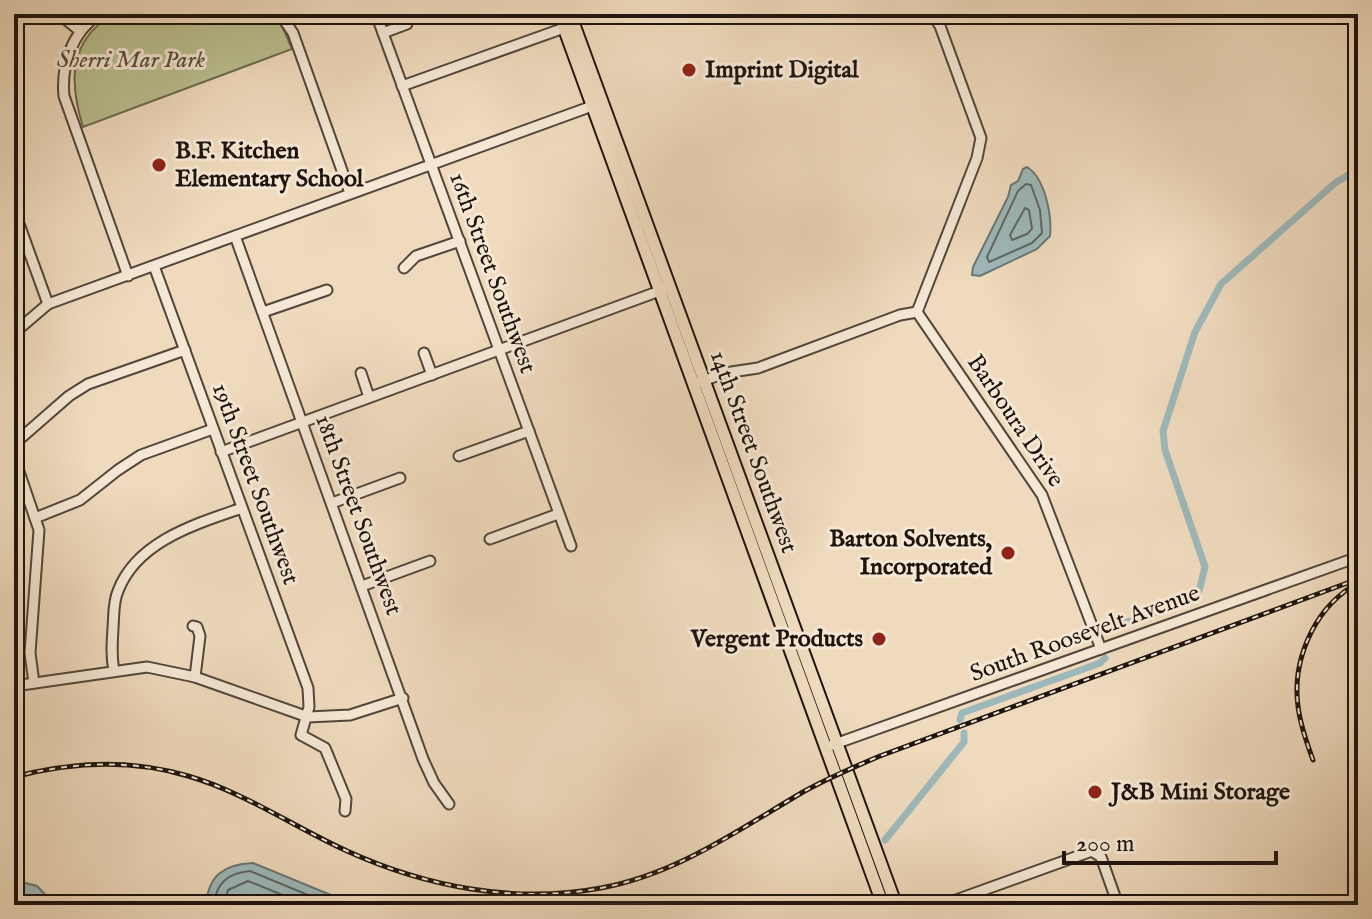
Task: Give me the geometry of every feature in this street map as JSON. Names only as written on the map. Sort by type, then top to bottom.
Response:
[{"type":"main road","name":"14th Street Southwest","points":[[559,14],[598,104]]},
{"type":"main road","name":"14th Street Southwest","points":[[570,14],[598,104],[831,746],[883,905]]},
{"type":"main road","name":"14th Street Southwest","points":[[831,746],[896,905]]},
{"type":"street","points":[[59,14],[80,31]]},
{"type":"street","points":[[99,14],[80,31],[65,65],[64,96],[128,276]]},
{"type":"street","points":[[280,14],[293,33],[350,193]]},
{"type":"street","name":"16th Street Southwest","points":[[376,14],[571,546]]},
{"type":"street","points":[[698,383],[725,373],[758,368],[900,315],[917,312],[977,158],[981,138],[940,26],[932,14]]},
{"type":"street","points":[[383,33],[407,24]]},
{"type":"street","points":[[402,86],[564,28]]},
{"type":"street","points":[[14,333],[48,304],[598,104]]},
{"type":"street","points":[[14,210],[48,304]]},
{"type":"street","name":"18th Street Southwest","points":[[235,236],[423,759],[434,783],[449,804]]},
{"type":"street","points":[[404,268],[416,256],[460,241]]},
{"type":"street","name":"19th Street Southwest","points":[[154,266],[308,688],[308,717],[301,735],[325,748],[346,799],[345,811]]},
{"type":"street","points":[[221,452],[664,289]]},
{"type":"street","points":[[263,312],[327,290]]},
{"type":"street","name":"Barboura Drive","points":[[917,312],[1042,495],[1101,649]]},
{"type":"street","points":[[14,444],[69,396],[88,384],[185,350]]},
{"type":"street","points":[[424,353],[432,375]]},
{"type":"street","points":[[361,373],[369,397]]},
{"type":"street","points":[[35,518],[80,500],[141,455],[213,429]]},
{"type":"street","points":[[459,456],[529,431]]},
{"type":"street","points":[[14,457],[35,518],[39,542],[30,653],[34,683]]},
{"type":"street","points":[[332,503],[400,478]]},
{"type":"street","points":[[114,671],[111,649],[114,607],[118,590],[128,572],[173,534],[242,508]]},
{"type":"street","points":[[490,539],[558,514]]},
{"type":"street","name":"South Roosevelt Avenue","points":[[831,746],[1358,557]]},
{"type":"street","points":[[362,586],[430,561]]},
{"type":"street","points":[[193,626],[197,627],[200,636],[195,677]]},
{"type":"street","points":[[14,686],[147,667],[195,677],[308,717],[350,715],[403,698]]},
{"type":"street","points":[[942,905],[1096,851],[1118,905]]},
{"type":"green space","name":"Sherri Mar Park","points":[[114,14],[268,14],[282,25],[292,49],[83,127],[75,94],[76,63],[88,36]]},
{"type":"water","points":[[1027,167],[1043,188],[1050,218],[1050,236],[1037,249],[980,276],[972,275],[1011,185],[1018,181]]},
{"type":"water","points":[[253,863],[336,897],[342,905],[206,905],[210,886],[219,874],[234,866]]},
{"type":"water","points":[[14,880],[37,886],[55,905],[14,905]]},
{"type":"waterway","points":[[1112,627],[1181,604],[1199,591],[1205,567],[1165,450],[1163,431],[1195,332],[1221,284],[1335,183],[1358,169]]},
{"type":"waterway","points":[[960,720],[962,713],[1100,663],[1105,658]]},
{"type":"waterway","points":[[885,840],[964,742],[964,733]]},
{"type":"railway","points":[[14,777],[57,768],[101,764],[145,767],[209,783],[347,851],[377,864],[439,883],[504,893],[536,894],[601,888],[681,861],[812,787],[880,756],[1358,579]]},
{"type":"railway","points":[[1313,760],[1299,713],[1298,672],[1316,624],[1338,597],[1351,587]]},
{"type":"place","name":"Imprint Digital","points":[[689,70]]},
{"type":"place","name":"B.F. Kitchen Elementary School","points":[[159,165]]},
{"type":"place","name":"Barton Solvents, Incorporated","points":[[1008,553]]},
{"type":"place","name":"Vergent Products","points":[[879,639]]},
{"type":"place","name":"J&B Mini Storage","points":[[1095,792]]}]
